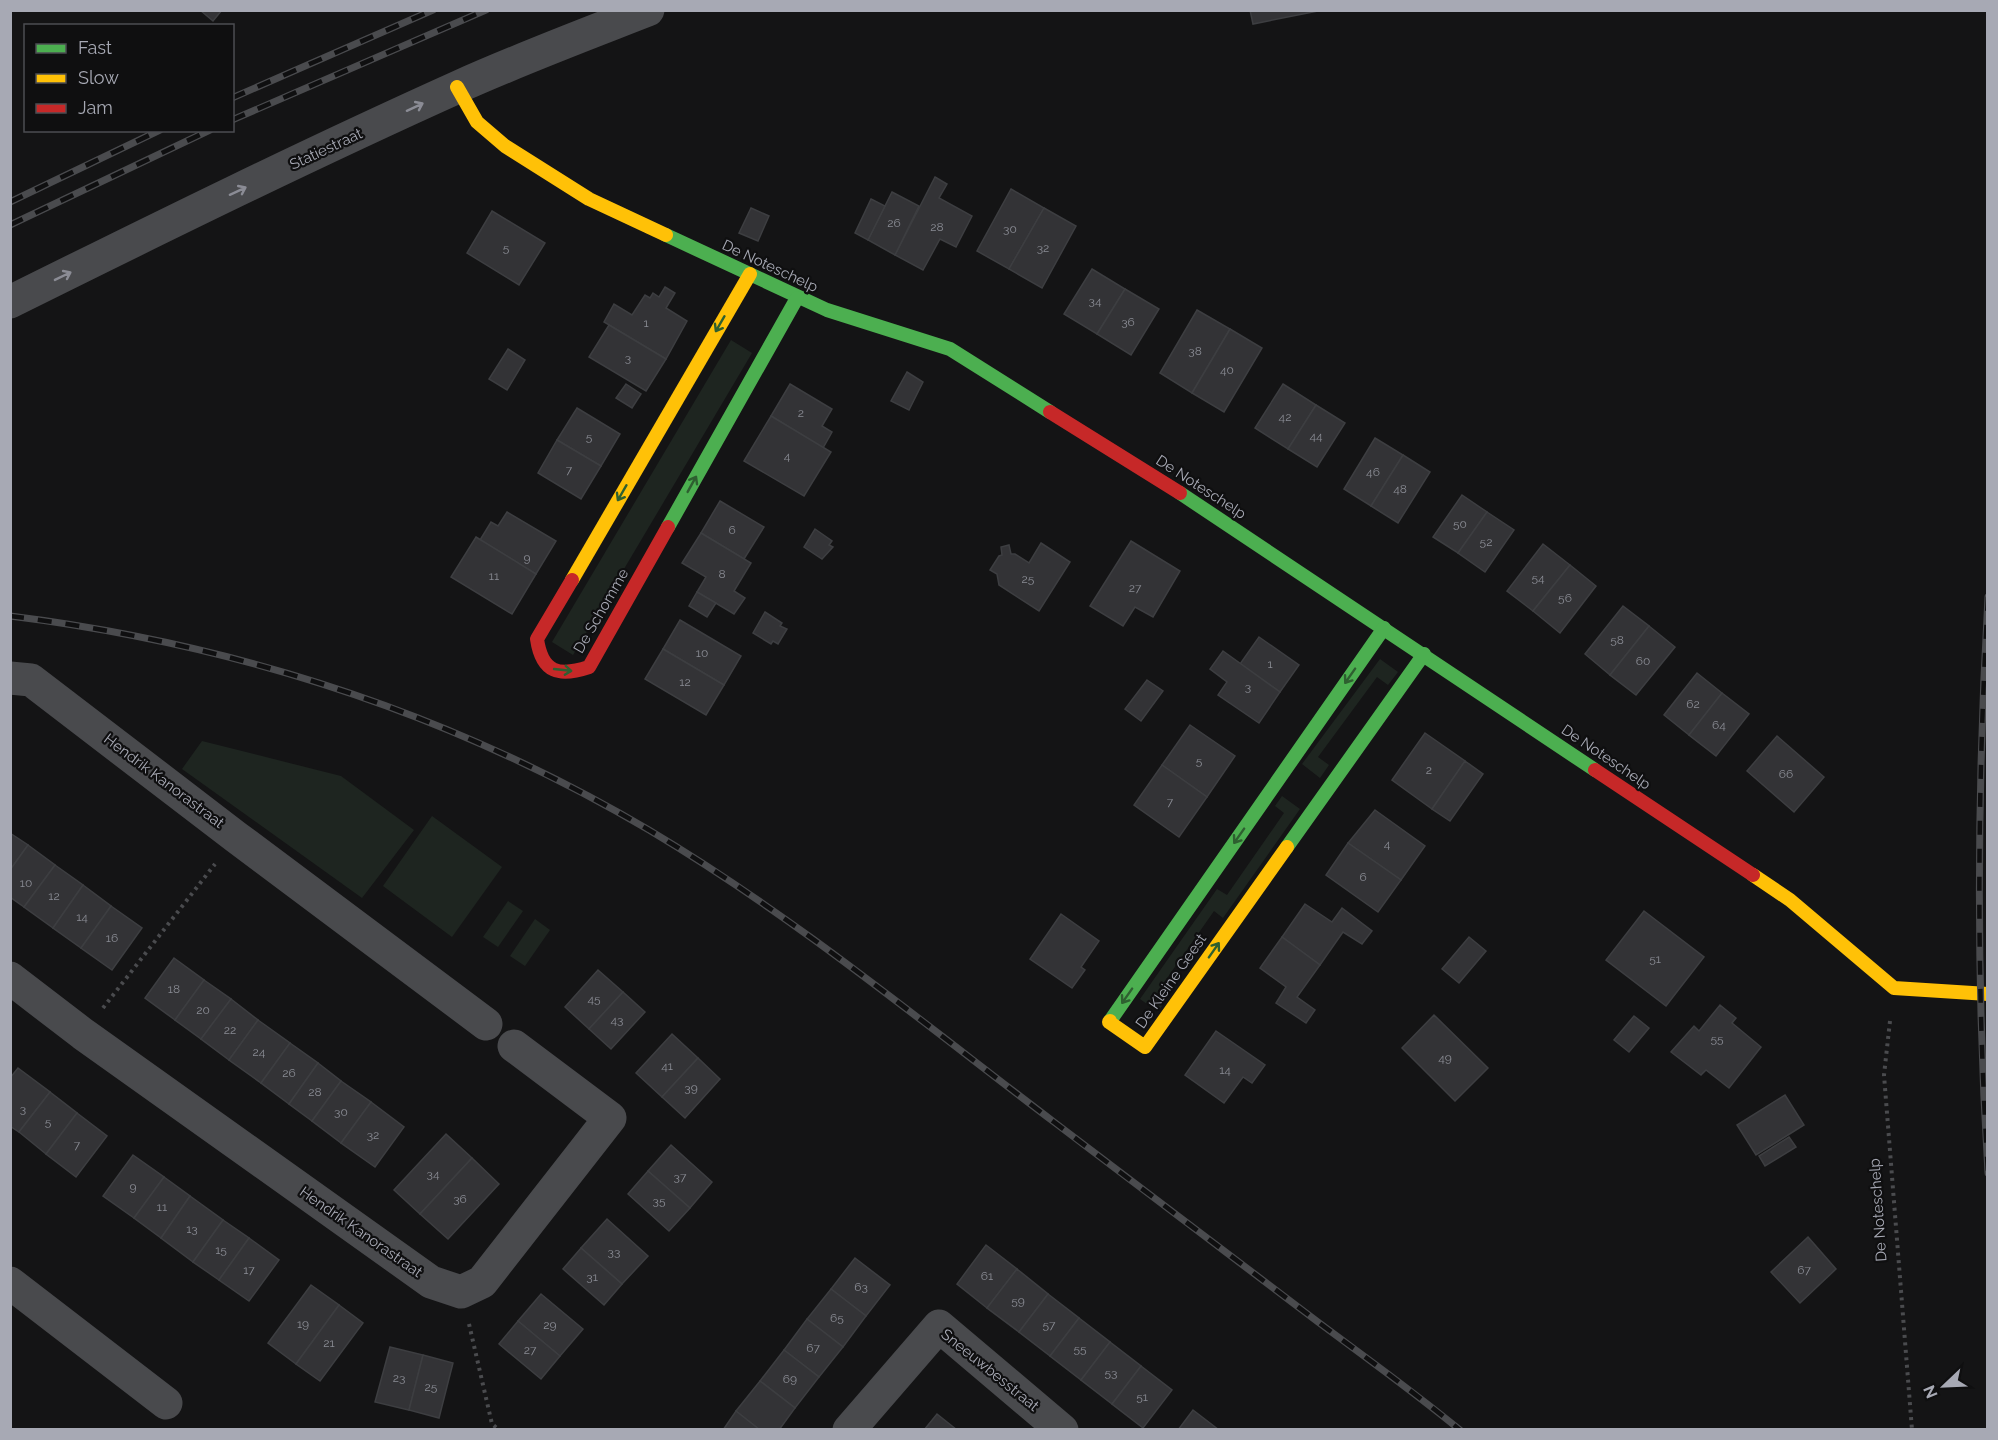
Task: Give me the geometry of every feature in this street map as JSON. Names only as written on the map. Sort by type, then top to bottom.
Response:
[{"type":"street","name":"Statiestraat","points":[[10,302],[457,87],[648,10]]},
{"type":"street","name":"De Noteschelp","points":[[457,87],[477,122],[505,146],[590,199],[827,310],[950,349],[1218,517],[1790,900],[1894,988]]},
{"type":"street","name":"De Schomme","points":[[750,274],[537,639],[538,653],[544,664],[554,670],[579,671],[589,667],[797,297]]},
{"type":"street","name":"De Kleine Geest","points":[[1383,628],[1109,1022],[1145,1047],[1424,654]]},
{"type":"street","name":"Hendrik Kanorastraat","points":[[10,678],[31,680],[486,1024]]},
{"type":"street","name":"Hendrik Kanorastraat","points":[[10,978],[83,1034],[431,1282],[461,1292]]},
{"type":"street","points":[[1894,988],[1988,994]]},
{"type":"street","points":[[461,1292],[482,1282],[610,1118],[514,1046]]},
{"type":"street","points":[[10,1283],[166,1402]]},
{"type":"street","name":"Sneeuwbesstraat","points":[[849,1430],[939,1326],[1062,1430]]},
{"type":"path","points":[[83,1034],[236,837]]},
{"type":"path","name":"De Noteschelp","points":[[1894,988],[1884,1075],[1912,1430]]},
{"type":"path","points":[[461,1292],[492,1424],[499,1430]]},
{"type":"shaded area","points":[[731,340],[752,353],[573,655],[552,642]]},
{"type":"shaded area","points":[[1380,659],[1398,672],[1388,685],[1377,677],[1318,757],[1329,765],[1320,778],[1302,764]]},
{"type":"shaded area","points":[[202,741],[341,776],[414,830],[362,898],[182,769]]},
{"type":"shaded area","points":[[1282,796],[1300,809],[1223,918],[1214,911],[1158,991],[1167,998],[1158,1012],[1140,999],[1217,889],[1227,895],[1284,813],[1275,806]]},
{"type":"shaded area","points":[[432,816],[502,867],[452,937],[383,886]]},
{"type":"shaded area","points":[[508,901],[523,911],[498,947],[483,937]]},
{"type":"shaded area","points":[[535,919],[550,930],[525,966],[510,956]]},
{"type":"building","points":[[200,10],[222,10],[213,21]]},
{"type":"building","points":[[1250,10],[1323,10],[1253,24]]},
{"type":"building","points":[[935,177],[947,184],[939,198],[972,216],[956,247],[940,239],[923,270],[895,255]]},
{"type":"building","points":[[1011,189],[1044,208],[1009,269],[977,251]]},
{"type":"building","points":[[892,192],[919,206],[895,255],[868,240]]},
{"type":"building","points":[[871,199],[885,206],[868,240],[855,233]]},
{"type":"building","points":[[751,208],[769,216],[758,241],[739,233]]},
{"type":"building","points":[[1044,208],[1076,226],[1042,288],[1009,269]]},
{"type":"building","points":[[492,211],[545,243],[519,285],[467,253]]},
{"type":"building","points":[[1092,269],[1125,289],[1097,334],[1064,314]]},
{"type":"building","points":[[665,287],[675,293],[666,308],[687,321],[666,359],[604,322],[614,304],[632,315],[645,295],[650,298],[653,293],[659,297]]},
{"type":"building","points":[[1125,289],[1159,309],[1131,355],[1097,334]]},
{"type":"building","points":[[1197,310],[1230,329],[1192,393],[1160,373]]},
{"type":"building","points":[[609,325],[666,359],[646,391],[589,357]]},
{"type":"building","points":[[1230,329],[1262,348],[1224,412],[1192,393]]},
{"type":"building","points":[[508,349],[525,360],[507,390],[489,379]]},
{"type":"building","points":[[907,372],[923,382],[909,410],[891,401]]},
{"type":"building","points":[[626,384],[641,394],[632,408],[616,398]]},
{"type":"building","points":[[790,384],[832,409],[822,426],[832,432],[823,448],[771,416]]},
{"type":"building","points":[[1283,384],[1316,405],[1288,449],[1255,428]]},
{"type":"building","points":[[1316,405],[1345,423],[1317,467],[1288,449]]},
{"type":"building","points":[[577,408],[620,434],[601,466],[557,440]]},
{"type":"building","points":[[771,416],[831,452],[804,496],[744,461]]},
{"type":"building","points":[[1375,438],[1403,455],[1371,506],[1344,489]]},
{"type":"building","points":[[557,440],[601,466],[581,499],[538,473]]},
{"type":"building","points":[[1403,455],[1430,472],[1398,523],[1371,506]]},
{"type":"building","points":[[1462,495],[1487,512],[1458,553],[1433,537]]},
{"type":"building","points":[[720,501],[764,527],[744,559],[701,533]]},
{"type":"building","points":[[507,512],[556,541],[536,574],[480,540],[491,522],[498,526]]},
{"type":"building","points":[[1487,512],[1514,530],[1485,572],[1458,553]]},
{"type":"building","points":[[815,529],[832,541],[829,545],[833,547],[822,559],[804,547]]},
{"type":"building","points":[[701,533],[751,563],[734,591],[745,598],[734,614],[697,592],[706,577],[682,563]]},
{"type":"building","points":[[476,537],[536,574],[512,614],[451,577]]},
{"type":"building","points":[[1131,541],[1180,571],[1153,617],[1135,607],[1123,626],[1090,606]]},
{"type":"building","points":[[1041,543],[1070,562],[1039,611],[999,585],[997,574],[990,570],[1002,555],[1001,547],[1009,545],[1011,554],[1029,563]]},
{"type":"building","points":[[1543,544],[1570,565],[1533,611],[1507,591]]},
{"type":"building","points":[[1570,565],[1596,586],[1560,633],[1533,611]]},
{"type":"building","points":[[697,592],[716,603],[707,617],[689,606]]},
{"type":"building","points":[[1623,606],[1649,626],[1610,675],[1585,654]]},
{"type":"building","points":[[765,612],[782,623],[780,626],[787,629],[778,644],[773,641],[771,644],[753,633]]},
{"type":"building","points":[[680,620],[741,656],[724,685],[663,649]]},
{"type":"building","points":[[1649,626],[1675,647],[1636,695],[1610,675]]},
{"type":"building","points":[[1259,637],[1299,665],[1280,692],[1240,664]]},
{"type":"building","points":[[663,649],[724,685],[706,715],[645,679]]},
{"type":"building","points":[[1223,651],[1280,692],[1259,723],[1218,695],[1227,682],[1210,669]]},
{"type":"building","points":[[1697,673],[1722,693],[1689,735],[1664,715]]},
{"type":"building","points":[[1147,680],[1163,691],[1141,721],[1125,709]]},
{"type":"building","points":[[1722,693],[1749,714],[1716,756],[1689,735]]},
{"type":"building","points":[[1190,725],[1235,756],[1207,797],[1162,765]]},
{"type":"building","points":[[1425,733],[1465,761],[1432,809],[1392,780]]},
{"type":"building","points":[[1777,736],[1824,777],[1794,812],[1747,771]]},
{"type":"building","points":[[1465,761],[1483,774],[1450,821],[1432,809]]},
{"type":"building","points":[[1162,765],[1207,797],[1179,837],[1134,805]]},
{"type":"building","points":[[1375,810],[1425,846],[1401,880],[1348,843]]},
{"type":"building","points":[[10,833],[28,845],[10,870]]},
{"type":"building","points":[[1348,843],[1401,880],[1378,912],[1326,875]]},
{"type":"building","points":[[28,845],[55,865],[24,907],[10,897],[10,870]]},
{"type":"building","points":[[55,865],[83,885],[53,928],[24,907]]},
{"type":"building","points":[[83,885],[111,906],[81,948],[53,928]]},
{"type":"building","points":[[1305,904],[1332,922],[1342,908],[1372,931],[1362,944],[1343,932],[1320,965],[1282,937]]},
{"type":"building","points":[[111,906],[142,928],[112,970],[81,948]]},
{"type":"building","points":[[1644,911],[1704,957],[1666,1006],[1606,960]]},
{"type":"building","points":[[1061,914],[1099,941],[1081,967],[1085,970],[1072,988],[1030,959]]},
{"type":"building","points":[[1282,937],[1320,965],[1297,997],[1315,1010],[1306,1023],[1276,1003],[1286,987],[1260,968]]},
{"type":"building","points":[[1469,937],[1486,951],[1459,983],[1442,969]]},
{"type":"building","points":[[174,958],[204,980],[175,1020],[145,998]]},
{"type":"building","points":[[598,970],[623,992],[589,1029],[565,1007]]},
{"type":"building","points":[[204,980],[231,999],[201,1039],[175,1020]]},
{"type":"building","points":[[623,992],[645,1012],[611,1049],[589,1029]]},
{"type":"building","points":[[231,999],[258,1020],[229,1060],[201,1039]]},
{"type":"building","points":[[1720,1005],[1736,1018],[1732,1023],[1761,1047],[1729,1088],[1706,1070],[1701,1075],[1671,1052],[1694,1026],[1699,1031]]},
{"type":"building","points":[[1434,1015],[1488,1068],[1455,1101],[1402,1048]]},
{"type":"building","points":[[1634,1016],[1649,1028],[1629,1052],[1614,1040]]},
{"type":"building","points":[[258,1020],[290,1043],[261,1083],[229,1060]]},
{"type":"building","points":[[1216,1031],[1265,1065],[1252,1083],[1243,1077],[1224,1103],[1185,1075]]},
{"type":"building","points":[[672,1034],[698,1058],[662,1097],[636,1073]]},
{"type":"building","points":[[290,1043],[318,1063],[289,1104],[261,1083]]},
{"type":"building","points":[[698,1058],[720,1079],[685,1118],[662,1097]]},
{"type":"building","points":[[318,1063],[341,1081],[312,1121],[289,1104]]},
{"type":"building","points":[[18,1068],[50,1092],[19,1132],[10,1126],[10,1078]]},
{"type":"building","points":[[341,1081],[371,1102],[341,1143],[312,1121]]},
{"type":"building","points":[[50,1092],[77,1113],[46,1154],[19,1132]]},
{"type":"building","points":[[1785,1095],[1804,1125],[1756,1155],[1737,1125]]},
{"type":"building","points":[[371,1102],[404,1127],[375,1167],[341,1143]]},
{"type":"building","points":[[77,1113],[107,1136],[76,1177],[46,1154]]},
{"type":"building","points":[[446,1134],[472,1158],[420,1214],[394,1190]]},
{"type":"building","points":[[1789,1137],[1796,1147],[1765,1166],[1759,1156]]},
{"type":"building","points":[[671,1145],[712,1182],[690,1208],[648,1171]]},
{"type":"building","points":[[133,1155],[164,1177],[134,1218],[103,1196]]},
{"type":"building","points":[[472,1158],[499,1184],[448,1239],[420,1214]]},
{"type":"building","points":[[648,1171],[690,1208],[669,1231],[628,1194]]},
{"type":"building","points":[[164,1177],[190,1196],[161,1238],[134,1218]]},
{"type":"building","points":[[190,1196],[223,1220],[193,1262],[161,1238]]},
{"type":"building","points":[[607,1219],[648,1256],[622,1284],[581,1248]]},
{"type":"building","points":[[223,1220],[249,1238],[219,1280],[193,1262]]},
{"type":"building","points":[[1808,1237],[1836,1269],[1800,1303],[1771,1272]]},
{"type":"building","points":[[249,1238],[279,1260],[249,1301],[219,1280]]},
{"type":"building","points":[[986,1245],[1017,1269],[987,1308],[957,1284]]},
{"type":"building","points":[[581,1248],[622,1284],[604,1305],[563,1269]]},
{"type":"building","points":[[855,1258],[890,1285],[866,1316],[831,1289]]},
{"type":"building","points":[[1017,1269],[1048,1294],[1019,1332],[987,1308]]},
{"type":"building","points":[[311,1285],[339,1305],[296,1364],[268,1343]]},
{"type":"building","points":[[831,1289],[866,1316],[843,1347],[807,1319]]},
{"type":"building","points":[[541,1294],[583,1329],[560,1356],[518,1321]]},
{"type":"building","points":[[1048,1294],[1079,1318],[1050,1356],[1019,1332]]},
{"type":"building","points":[[339,1305],[363,1323],[320,1381],[296,1364]]},
{"type":"building","points":[[1079,1318],[1110,1342],[1081,1380],[1050,1356]]},
{"type":"building","points":[[807,1319],[843,1347],[819,1377],[784,1350]]},
{"type":"building","points":[[518,1321],[560,1356],[541,1379],[499,1344]]},
{"type":"building","points":[[1110,1342],[1141,1366],[1112,1404],[1081,1380]]},
{"type":"building","points":[[390,1347],[423,1355],[409,1410],[375,1402]]},
{"type":"building","points":[[784,1350],[819,1377],[795,1408],[760,1381]]},
{"type":"building","points":[[423,1355],[453,1363],[439,1418],[409,1410]]},
{"type":"building","points":[[1141,1366],[1172,1390],[1143,1428],[1112,1404]]},
{"type":"building","points":[[760,1381],[795,1408],[779,1430],[760,1430],[736,1411]]},
{"type":"building","points":[[1193,1410],[1219,1430],[1178,1430]]},
{"type":"building","points":[[736,1411],[760,1430],[723,1430]]},
{"type":"building","points":[[937,1414],[957,1430],[924,1430]]},
{"type":"railway","points":[[234,97],[433,10]]},
{"type":"railway","points":[[234,119],[486,10]]},
{"type":"railway","points":[[10,202],[156,132]]},
{"type":"railway","points":[[10,225],[206,132]]},
{"type":"railway","points":[[1988,597],[1979,885],[1981,1029],[1988,1173]]},
{"type":"railway","points":[[10,616],[94,628],[177,645],[260,665],[340,690],[420,719],[498,752],[574,789],[649,830],[754,897],[856,970],[1460,1430]]},
{"type":"traffic: fast","points":[[666,235],[827,310],[950,349],[1050,412]]},
{"type":"traffic: fast","points":[[668,527],[797,298]]},
{"type":"traffic: fast","points":[[1180,493],[1595,770]]},
{"type":"traffic: fast","points":[[1110,1021],[1384,628]]},
{"type":"traffic: fast","points":[[1287,847],[1424,654]]},
{"type":"traffic: slow","points":[[457,87],[477,122],[505,146],[589,199],[666,235]]},
{"type":"traffic: slow","points":[[572,580],[750,274]]},
{"type":"traffic: slow","points":[[1110,1021],[1145,1047],[1287,847]]},
{"type":"traffic: slow","points":[[1753,875],[1790,900],[1894,988],[1988,994]]},
{"type":"traffic: jam","points":[[1050,412],[1180,493]]},
{"type":"traffic: jam","points":[[572,580],[537,639],[543,659],[554,670],[561,672],[589,667],[668,527]]},
{"type":"traffic: jam","points":[[1595,770],[1753,875]]}]
